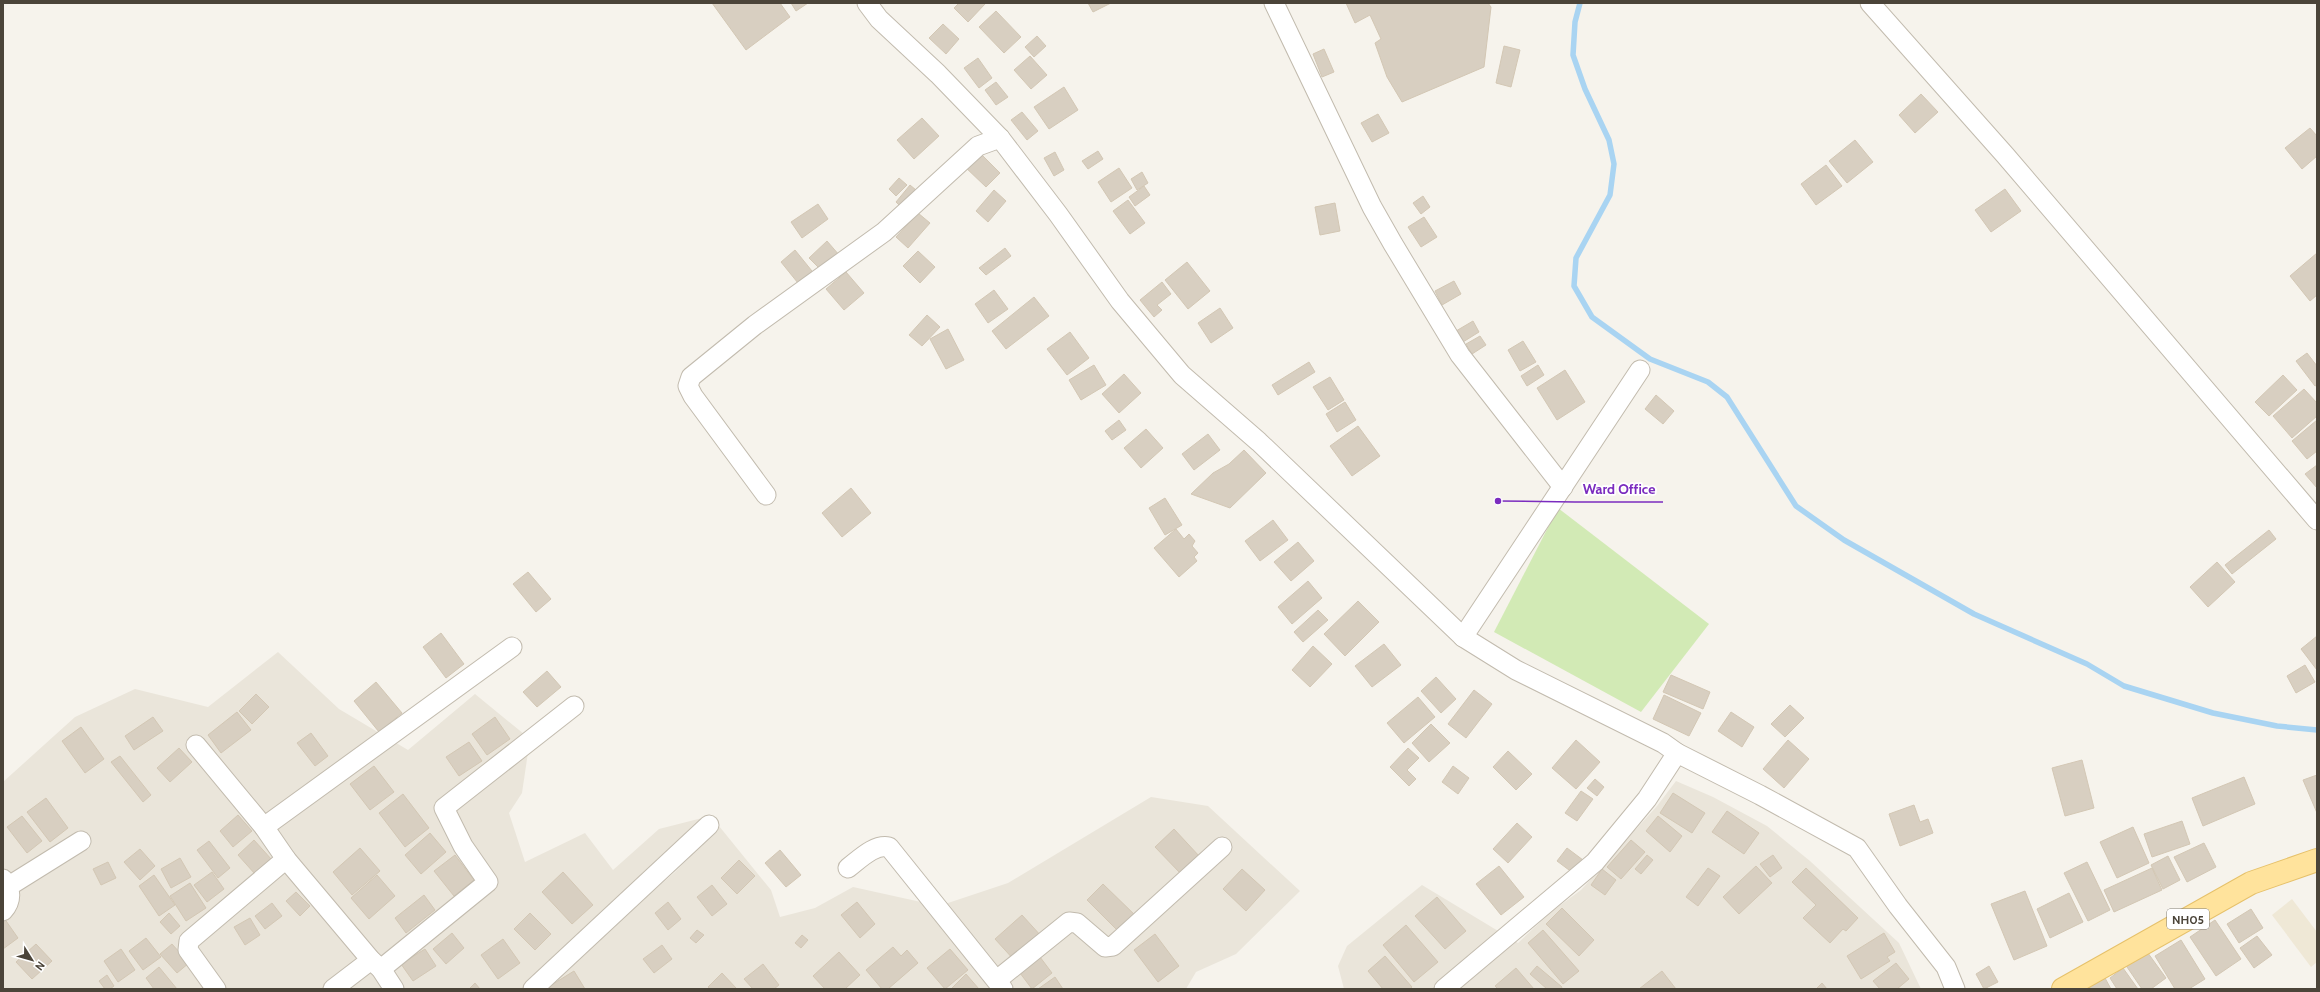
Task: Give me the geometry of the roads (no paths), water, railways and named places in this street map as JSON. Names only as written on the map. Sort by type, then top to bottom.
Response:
[{"type":"main road","name":"NH05","points":[[2063,989],[2250,883],[2317,860]]},
{"type":"street","points":[[867,3],[880,19],[938,74],[1000,138],[1058,214],[1120,301],[1182,375],[1259,442],[1421,595],[1463,637],[1516,670],[1663,743],[1678,753],[1760,795],[1857,848],[1898,906],[1946,967],[1955,989]]},
{"type":"street","points":[[1274,3],[1372,207],[1393,244],[1460,355],[1562,488]]},
{"type":"street","points":[[1870,3],[2005,156],[2317,520]]},
{"type":"street","points":[[766,495],[693,396],[688,386],[691,377],[754,325],[884,232],[978,146],[1000,138]]},
{"type":"street","points":[[1463,637],[1640,370]]},
{"type":"street","points":[[264,826],[512,647]]},
{"type":"street","points":[[333,989],[376,965],[488,882],[463,846],[444,808],[574,706]]},
{"type":"street","points":[[196,745],[264,826],[286,859],[376,965],[394,989]]},
{"type":"street","points":[[1444,989],[1595,862],[1647,799],[1678,753]]},
{"type":"street","points":[[533,989],[709,825]]},
{"type":"street","points":[[3,911],[10,896],[6,882],[81,841]]},
{"type":"street","points":[[848,868],[871,850],[882,845],[889,847],[1000,984],[1069,922],[1077,923],[1105,947],[1113,946],[1222,847]]},
{"type":"street","points":[[216,989],[188,950],[189,941],[286,859]]},
{"type":"waterway","points":[[1580,3],[1575,22],[1573,55],[1585,89],[1609,140],[1614,164],[1610,195],[1576,258],[1574,286],[1592,317],[1650,359],[1708,382],[1727,397],[1796,506],[1844,540],[1974,614],[2087,664],[2124,686],[2213,713],[2277,726],[2317,730]]},
{"type":"place","name":"Ward Office","points":[[1498,501]]}]
